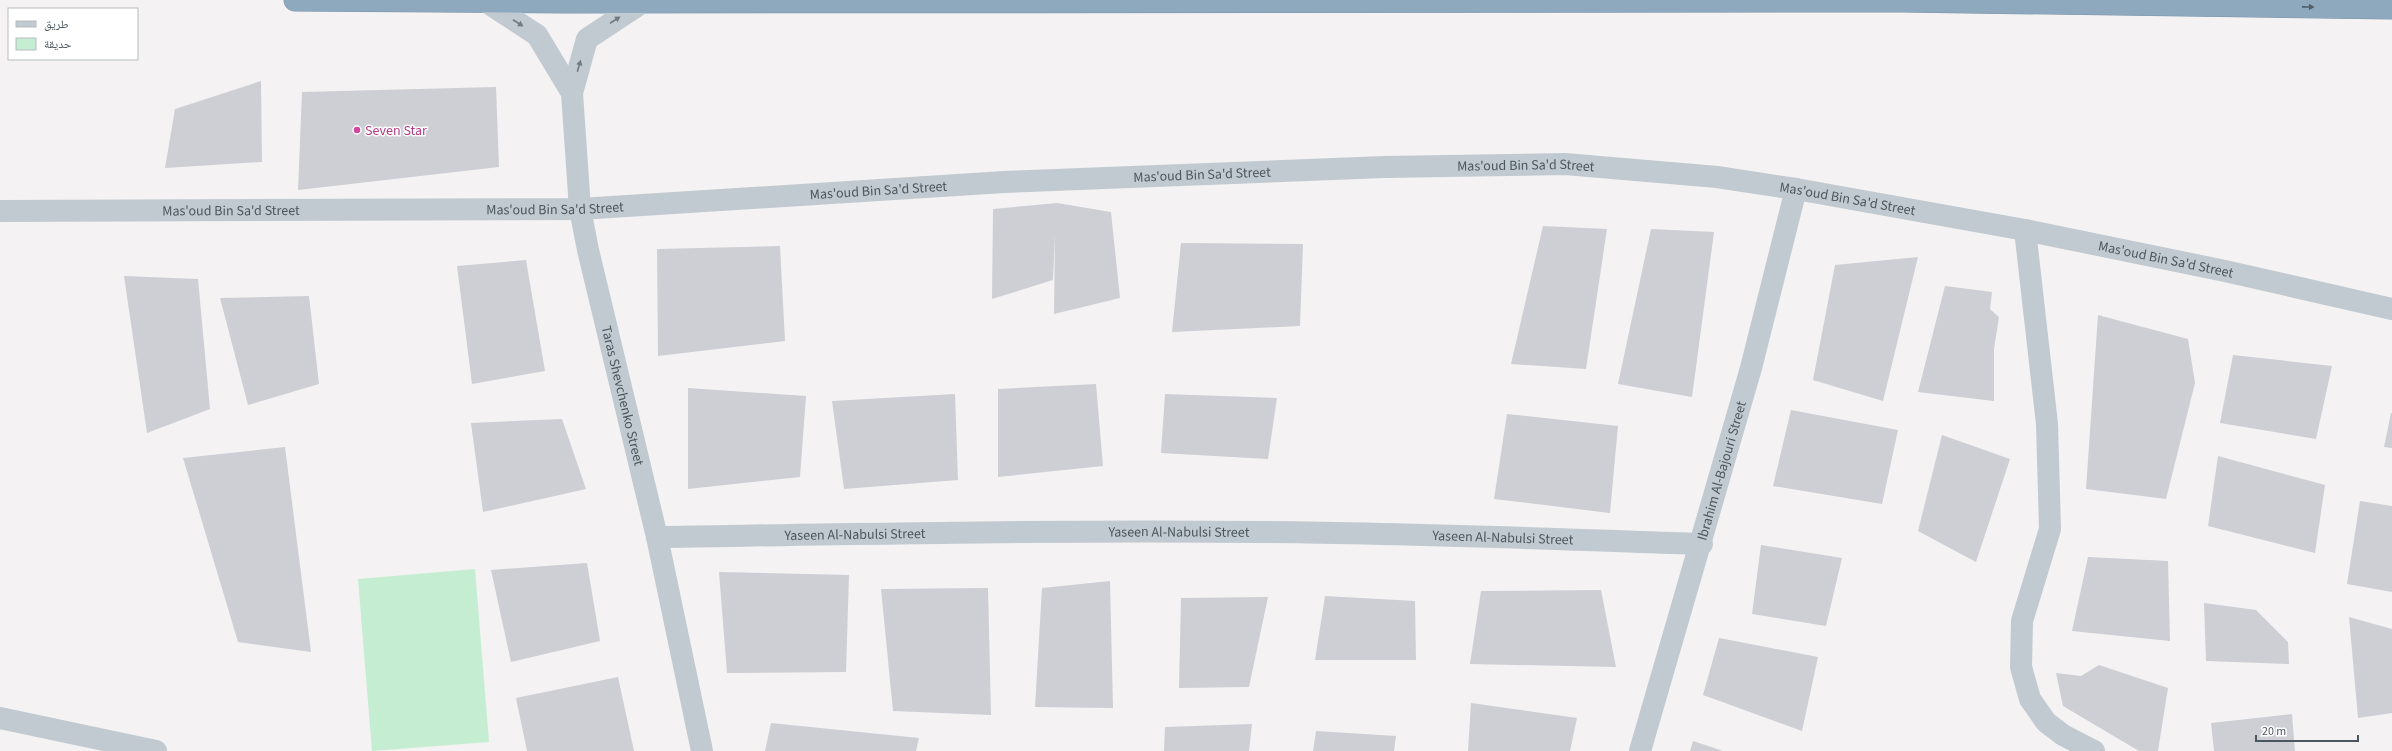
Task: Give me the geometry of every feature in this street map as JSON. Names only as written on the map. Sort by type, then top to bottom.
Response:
[{"type":"highway","points":[[295,0],[643,2],[1903,1],[2392,8]]},
{"type":"street","points":[[485,1],[537,35],[572,93]]},
{"type":"street","name":"Taras Shevchenko Street","points":[[643,2],[587,39],[572,93],[580,209],[588,250],[657,536],[702,751]]},
{"type":"street","name":"Mas'oud Bin Sa'd Street","points":[[0,211],[580,209],[1004,182],[1484,164],[1565,164],[1717,177],[1796,188],[2025,230],[2225,271],[2392,309]]},
{"type":"street","name":"Ibrahim Al-Bajouri Street","points":[[1640,751],[1702,544],[1751,368],[1796,188]]},
{"type":"street","points":[[2025,230],[2047,424],[2050,529],[2022,621],[2021,667],[2030,699],[2046,722],[2094,751]]},
{"type":"street","name":"Yaseen Al-Nabulsi Street","points":[[657,536],[959,532],[1260,532],[1446,535],[1702,544]]},
{"type":"street","points":[[0,718],[156,751]]},
{"type":"green space","points":[[475,569],[489,742],[372,751],[358,579]]},
{"type":"building","points":[[261,81],[262,162],[165,168],[175,109]]},
{"type":"building","points":[[496,87],[499,167],[298,190],[302,92]]},
{"type":"building","points":[[1057,203],[1111,212],[1120,298],[1054,314],[1055,234],[1053,280],[992,299],[993,209]]},
{"type":"building","points":[[1543,226],[1607,229],[1586,369],[1511,364]]},
{"type":"building","points":[[1651,229],[1714,232],[1692,397],[1618,384]]},
{"type":"building","points":[[1181,243],[1303,244],[1300,326],[1172,332]]},
{"type":"building","points":[[780,246],[785,341],[658,356],[657,249]]},
{"type":"building","points":[[1918,257],[1883,401],[1813,380],[1835,265]]},
{"type":"building","points":[[526,260],[545,371],[472,384],[457,266]]},
{"type":"building","points":[[124,276],[198,279],[210,409],[147,433]]},
{"type":"building","points":[[1945,286],[1992,292],[1990,309],[1999,317],[1994,349],[1994,401],[1918,392]]},
{"type":"building","points":[[309,296],[319,384],[248,405],[220,298]]},
{"type":"building","points":[[2098,315],[2188,339],[2195,383],[2166,499],[2086,489]]},
{"type":"building","points":[[2233,355],[2332,366],[2316,439],[2220,423]]},
{"type":"building","points":[[1096,384],[1103,466],[998,477],[998,389]]},
{"type":"building","points":[[688,388],[806,396],[800,477],[688,489]]},
{"type":"building","points":[[955,394],[958,480],[844,489],[832,401]]},
{"type":"building","points":[[1165,394],[1277,398],[1268,459],[1161,453]]},
{"type":"building","points":[[1791,410],[1898,430],[1882,504],[1773,486]]},
{"type":"building","points":[[2392,413],[2392,448],[2384,447]]},
{"type":"building","points":[[1507,414],[1618,426],[1610,513],[1494,499]]},
{"type":"building","points":[[562,419],[586,489],[483,512],[471,423]]},
{"type":"building","points":[[1942,435],[2010,459],[1976,562],[1918,531]]},
{"type":"building","points":[[285,447],[311,652],[238,642],[183,458]]},
{"type":"building","points":[[2218,456],[2325,485],[2315,553],[2208,526]]},
{"type":"building","points":[[2360,501],[2392,506],[2392,592],[2347,584]]},
{"type":"building","points":[[1761,545],[1842,558],[1826,626],[1752,614]]},
{"type":"building","points":[[2088,557],[2168,561],[2170,641],[2072,631]]},
{"type":"building","points":[[587,563],[600,641],[511,662],[491,570]]},
{"type":"building","points":[[719,572],[849,575],[846,672],[727,673]]},
{"type":"building","points":[[1110,581],[1113,708],[1035,707],[1042,588]]},
{"type":"building","points":[[988,588],[991,715],[893,711],[881,589]]},
{"type":"building","points":[[1601,590],[1616,667],[1470,664],[1481,591]]},
{"type":"building","points":[[1325,596],[1415,601],[1416,660],[1315,660]]},
{"type":"building","points":[[1268,597],[1249,687],[1179,688],[1181,598]]},
{"type":"building","points":[[2204,603],[2256,610],[2288,642],[2289,664],[2206,661]]},
{"type":"building","points":[[2349,617],[2392,629],[2392,713],[2358,718]]},
{"type":"building","points":[[1719,638],[1818,657],[1802,731],[1703,695]]},
{"type":"building","points":[[2099,665],[2168,688],[2158,751],[2139,751],[2063,706],[2056,673],[2081,676]]},
{"type":"building","points":[[618,677],[634,751],[527,751],[516,698]]},
{"type":"building","points":[[1471,703],[1577,718],[1570,751],[1468,751]]},
{"type":"building","points":[[2292,714],[2295,751],[2214,751],[2211,723]]},
{"type":"building","points":[[771,723],[919,738],[916,751],[765,751]]},
{"type":"building","points":[[1252,724],[1249,751],[1164,751],[1165,727]]},
{"type":"building","points":[[1316,731],[1396,736],[1394,751],[1313,751]]},
{"type":"building","points":[[1693,741],[1723,751],[1690,751]]},
{"type":"place","name":"Seven Star","points":[[357,130]]}]
